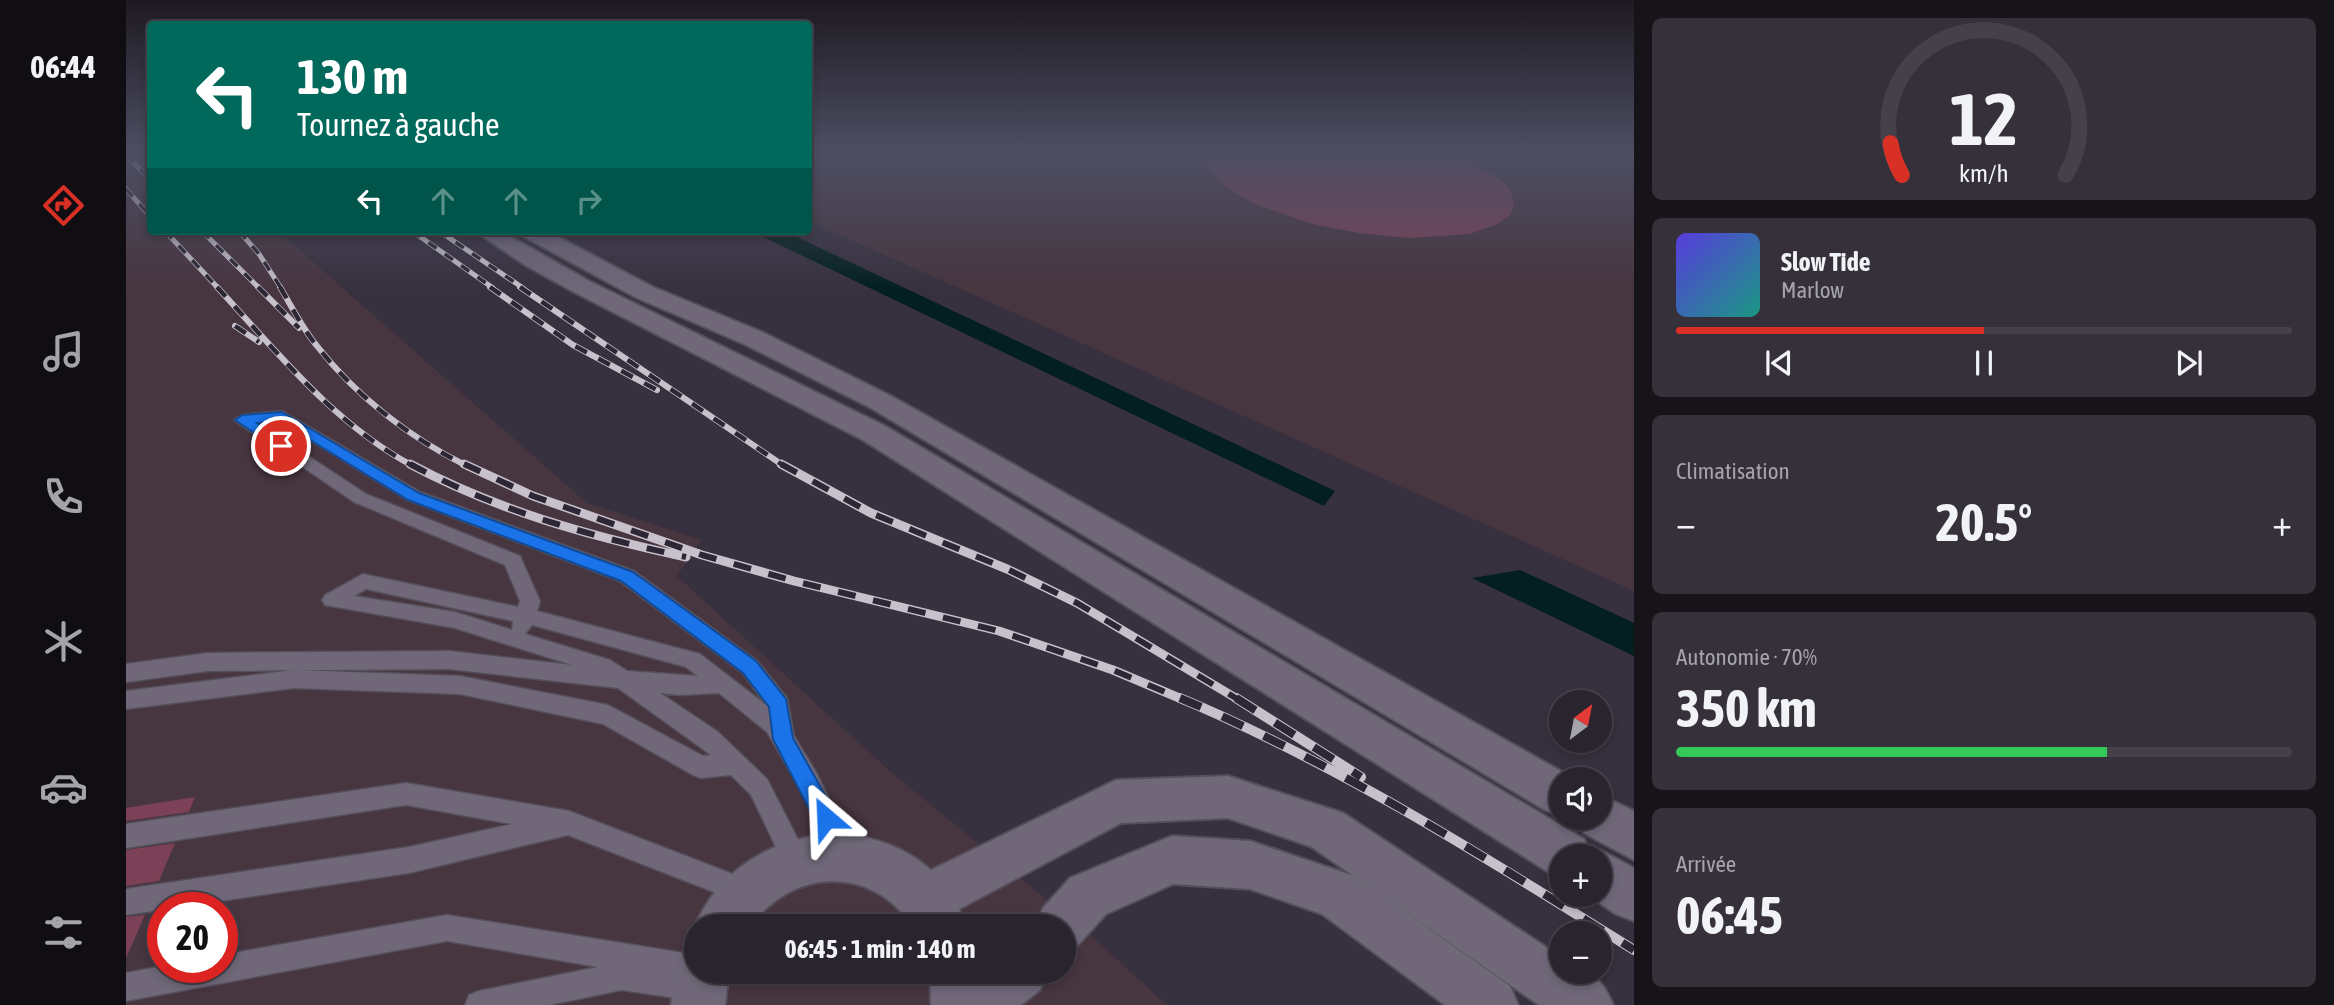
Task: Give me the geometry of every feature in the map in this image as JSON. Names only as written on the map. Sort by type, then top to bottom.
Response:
[{"type":"street","points":[[493,235],[568,281],[795,390],[874,433],[1549,845]]},
{"type":"street","points":[[538,235],[643,292],[753,338],[880,402],[1549,788]]},
{"type":"street","points":[[734,909],[771,874],[797,863],[844,857],[874,864],[902,878],[933,913],[1116,802],[1228,797],[1326,829],[1586,1005]]},
{"type":"street","points":[[1612,824],[1634,837]]},
{"type":"street","points":[[1072,914],[1088,896],[1172,860],[1250,865],[1336,894],[1491,1005]]},
{"type":"street","points":[[1612,883],[1634,897]]},
{"type":"street","points":[[957,984],[958,1005]]},
{"type":"street","points":[[978,1005],[1005,984]]},
{"type":"lane","points":[[517,639],[530,601],[513,561],[360,498],[242,420],[282,416],[414,496],[627,576],[750,667],[779,705],[783,739]]},
{"type":"lane","points":[[797,863],[759,786],[710,739],[603,666],[454,620],[332,600],[363,581],[576,627],[693,660],[775,725],[808,780],[844,857]]},
{"type":"lane","points":[[126,673],[208,662],[449,660],[680,686],[724,684]]},
{"type":"lane","points":[[126,701],[294,679],[460,685],[608,715],[701,767],[736,764]]},
{"type":"lane","points":[[126,836],[406,794],[569,823],[734,909]]},
{"type":"lane","points":[[126,902],[409,860],[569,823]]},
{"type":"lane","points":[[126,987],[447,928],[684,980]]},
{"type":"lane","points":[[479,1005],[622,976],[684,982]]},
{"type":"shaded area","points":[[126,199],[147,199],[147,235],[283,235],[587,503],[702,540],[677,576],[892,773],[1065,914],[684,914],[684,984],[1076,984],[1076,923],[1167,1005],[126,1005]]},
{"type":"shaded area","points":[[812,199],[1634,199],[1634,591],[812,222]]},
{"type":"shaded area","points":[[759,235],[792,235],[1335,491],[1324,506]]},
{"type":"shaded area","points":[[1520,570],[1634,623],[1634,656],[1472,578]]},
{"type":"building","points":[[1246,199],[1512,199],[1514,206],[1510,215],[1498,224],[1469,234],[1409,238],[1359,233],[1312,224]]},
{"type":"building","points":[[195,797],[189,812],[126,821],[126,808]]},
{"type":"building","points":[[175,843],[159,881],[126,886],[126,850]]},
{"type":"building","points":[[145,915],[126,958],[126,917]]},
{"type":"railway","points":[[135,199],[147,213]]},
{"type":"railway","points":[[169,235],[218,288]]},
{"type":"railway","points":[[206,235],[299,328]]},
{"type":"railway","points":[[242,235],[259,254],[281,288]]},
{"type":"railway","points":[[418,235],[493,288]]},
{"type":"railway","points":[[445,235],[523,288]]},
{"type":"railway","points":[[217,287],[332,408],[384,449],[413,466]]},
{"type":"railway","points":[[280,287],[312,339],[349,382],[405,429],[467,466]]},
{"type":"railway","points":[[490,287],[573,345],[657,390]]},
{"type":"railway","points":[[520,287],[781,464]]},
{"type":"railway","points":[[235,326],[259,342]]},
{"type":"railway","points":[[410,464],[511,509],[580,531],[686,557]]},
{"type":"railway","points":[[464,464],[533,496],[702,555],[794,581],[999,631],[1113,670],[1184,700]]},
{"type":"railway","points":[[781,464],[871,513],[1007,569],[1077,603],[1239,700]]},
{"type":"railway","points":[[1180,698],[1239,724],[1355,783],[1468,848],[1634,950]]},
{"type":"railway","points":[[1236,698],[1361,777]]},
{"type":"route","points":[[281,446],[242,420],[282,416],[414,496],[627,576],[750,667],[779,705],[783,739],[808,780],[826,818]]}]
